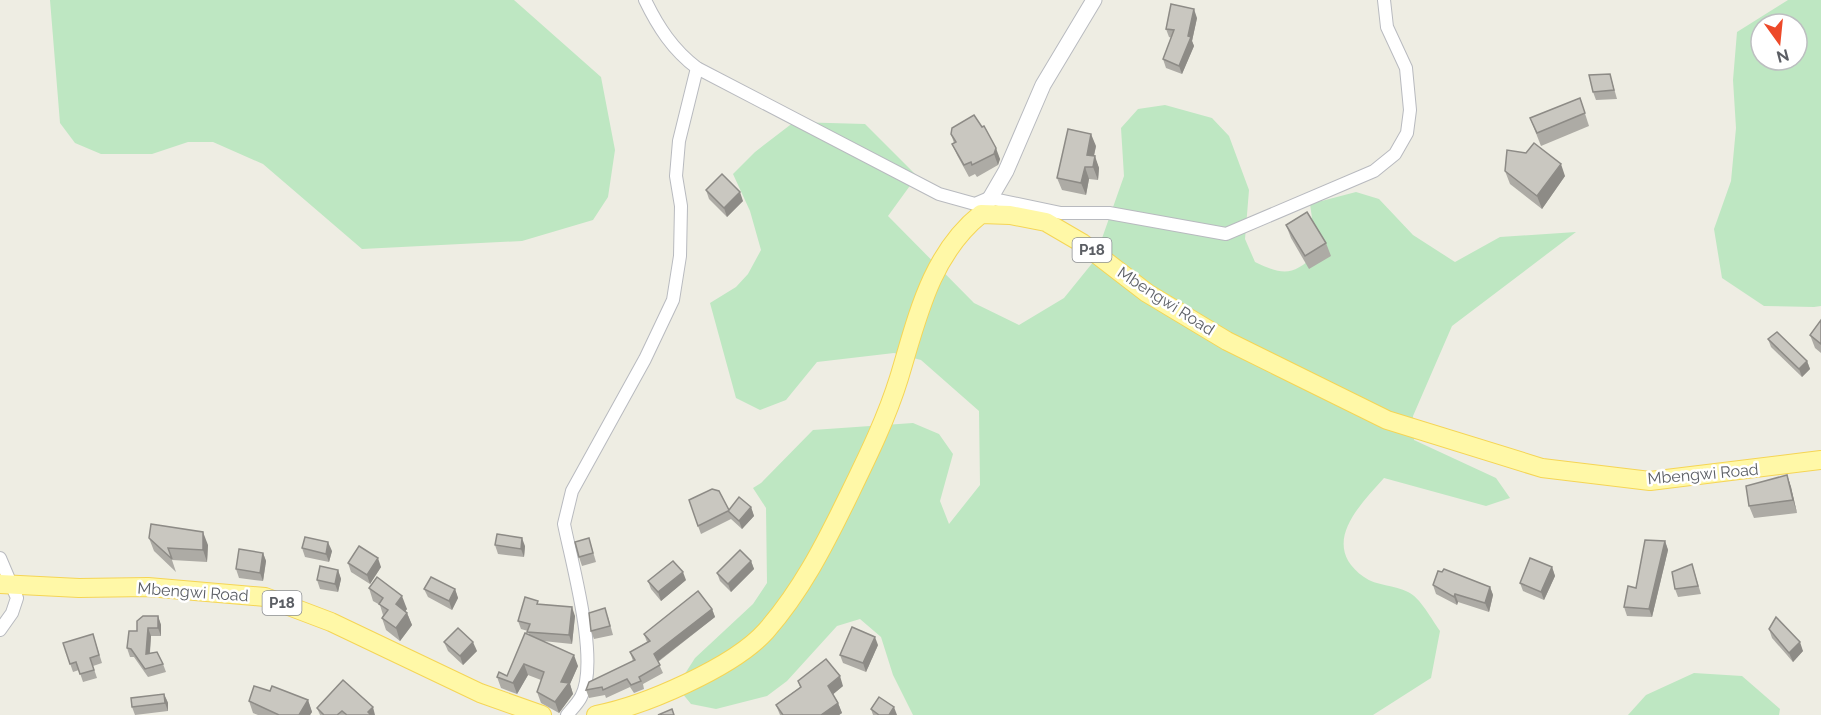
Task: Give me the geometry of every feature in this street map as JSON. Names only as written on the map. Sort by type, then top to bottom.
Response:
[{"type":"main road","name":"Mbengwi Road","points":[[985,206],[1010,215],[1046,222],[1082,243],[1147,293],[1227,341],[1387,420],[1542,468],[1650,481],[1821,460]]},
{"type":"main road","points":[[596,715],[669,691],[720,666],[765,632],[811,572],[869,454],[898,380],[920,304],[947,250],[985,206]]},
{"type":"main road","name":"Mbengwi Road","points":[[6,584],[80,588],[148,587],[265,597],[331,622],[480,693],[542,715]]},
{"type":"street","points":[[645,0],[664,35],[679,53],[698,68],[926,189],[985,206],[1060,213],[1109,213],[1226,234],[1374,171],[1395,154],[1407,133],[1409,122],[1406,68],[1387,27],[1384,0]]},
{"type":"street","points":[[985,206],[1006,171],[1043,85],[1094,0]]},
{"type":"street","points":[[567,715],[581,696],[588,664],[583,622],[564,524],[566,509],[572,491],[645,359],[673,300],[680,256],[681,206],[676,176],[679,141],[698,68]]},
{"type":"street","points":[[0,558],[6,584],[18,598],[12,613],[0,630]]},
{"type":"green space","points":[[50,0],[514,0],[601,77],[615,150],[608,197],[593,220],[522,241],[362,249],[263,164],[213,142],[188,142],[152,154],[101,154],[75,143],[60,123]]},
{"type":"green space","points":[[1788,0],[1821,0],[1821,306],[1764,306],[1722,278],[1714,229],[1731,181],[1736,128],[1733,80],[1737,32],[1749,24],[1749,72],[1809,72],[1809,12],[1769,12]]},
{"type":"green space","points":[[1165,105],[1212,118],[1229,136],[1249,190],[1245,239],[1255,262],[1274,270],[1294,270],[1317,253],[1310,204],[1356,192],[1379,199],[1413,235],[1455,262],[1500,237],[1576,232],[1452,326],[1413,416],[1414,440],[1496,478],[1510,498],[1486,506],[1384,478],[1355,513],[1348,526],[1344,539],[1345,552],[1351,565],[1369,580],[1412,595],[1440,631],[1431,678],[1373,715],[913,715],[893,675],[881,637],[860,619],[837,626],[787,681],[767,696],[716,709],[691,704],[682,693],[681,680],[695,658],[753,604],[767,583],[766,508],[753,488],[761,483],[813,430],[913,423],[939,434],[953,454],[940,501],[949,524],[980,485],[979,411],[921,360],[894,353],[817,362],[786,400],[760,410],[736,398],[710,303],[736,287],[748,274],[761,250],[750,211],[733,174],[755,152],[794,122],[865,124],[917,176],[888,216],[974,303],[1019,325],[1064,298],[1094,261],[1124,176],[1121,128],[1138,109]]},
{"type":"green space","points":[[1694,673],[1742,676],[1780,709],[1779,715],[1628,715],[1646,695]]},
{"type":"building","points":[[1171,4],[1194,9],[1188,36],[1191,37],[1179,66],[1163,59],[1174,30],[1166,29]]},
{"type":"building","points":[[1610,74],[1614,90],[1593,92],[1589,75]]},
{"type":"building","points":[[1580,98],[1585,113],[1537,133],[1530,118]]},
{"type":"building","points":[[974,115],[982,127],[984,126],[996,148],[994,154],[972,165],[971,162],[964,165],[952,144],[956,142],[951,134],[952,128]]},
{"type":"building","points":[[1068,129],[1091,134],[1087,155],[1095,156],[1093,167],[1085,167],[1081,183],[1057,178]]},
{"type":"building","points":[[1534,143],[1561,164],[1537,196],[1505,171],[1507,150],[1526,153]]},
{"type":"building","points":[[722,174],[740,192],[724,208],[706,190]]},
{"type":"building","points":[[1307,212],[1326,243],[1305,256],[1286,225]]},
{"type":"building","points":[[1821,320],[1821,344],[1810,335]]},
{"type":"building","points":[[1777,332],[1807,361],[1799,369],[1768,339]]},
{"type":"building","points":[[1787,475],[1793,500],[1749,506],[1746,486]]},
{"type":"building","points":[[712,489],[719,491],[729,510],[739,497],[751,507],[739,521],[728,511],[698,526],[689,500]]},
{"type":"building","points":[[151,524],[203,532],[203,550],[168,548],[172,559],[149,538]]},
{"type":"building","points":[[497,534],[522,538],[521,549],[495,545]]},
{"type":"building","points":[[305,537],[328,542],[326,554],[302,548]]},
{"type":"building","points":[[589,538],[593,553],[579,557],[575,542]]},
{"type":"building","points":[[1645,540],[1665,541],[1649,609],[1624,607],[1628,586],[1636,588]]},
{"type":"building","points":[[359,546],[378,558],[367,575],[348,563]]},
{"type":"building","points":[[239,549],[263,553],[260,573],[236,569]]},
{"type":"building","points":[[740,550],[751,561],[728,584],[717,573]]},
{"type":"building","points":[[1530,558],[1552,567],[1541,592],[1520,583]]},
{"type":"building","points":[[673,561],[683,572],[658,592],[648,581]]},
{"type":"building","points":[[1692,564],[1698,586],[1675,589],[1672,572]]},
{"type":"building","points":[[320,566],[338,570],[335,584],[317,580]]},
{"type":"building","points":[[1444,569],[1490,587],[1485,603],[1455,594],[1454,597],[1433,585],[1438,571],[1442,572]]},
{"type":"building","points":[[377,577],[402,596],[396,604],[407,613],[396,628],[382,618],[388,610],[379,604],[383,598],[369,588]]},
{"type":"building","points":[[431,577],[455,589],[449,601],[424,589]]},
{"type":"building","points":[[698,591],[712,609],[654,654],[660,665],[639,677],[641,681],[631,685],[627,679],[603,690],[602,687],[586,690],[589,682],[635,660],[630,652],[650,641],[644,634]]},
{"type":"building","points":[[525,597],[538,601],[537,604],[572,607],[569,635],[527,632],[530,624],[518,621]]},
{"type":"building","points":[[605,608],[610,626],[591,631],[589,613]]},
{"type":"building","points":[[143,616],[158,616],[158,628],[148,628],[146,654],[157,652],[163,664],[145,669],[131,649],[127,648],[129,631],[137,631],[137,621]]},
{"type":"building","points":[[1776,617],[1800,642],[1789,653],[1769,629]]},
{"type":"building","points":[[852,627],[875,637],[863,663],[840,655]]},
{"type":"building","points":[[458,628],[473,642],[460,656],[444,642]]},
{"type":"building","points":[[525,633],[574,655],[561,682],[569,683],[555,702],[537,692],[544,672],[524,664],[513,683],[497,677],[499,672],[507,676]]},
{"type":"building","points":[[93,634],[99,655],[90,658],[94,670],[80,674],[76,662],[70,664],[63,643]]},
{"type":"building","points":[[826,659],[840,676],[828,686],[838,703],[821,715],[783,715],[776,705],[801,687],[798,681]]},
{"type":"building","points":[[343,680],[373,707],[368,712],[371,715],[347,715],[342,711],[337,715],[324,715],[317,708]]},
{"type":"building","points":[[254,686],[270,691],[272,686],[308,700],[299,715],[279,715],[249,701]]},
{"type":"building","points":[[164,694],[165,703],[132,707],[131,698]]},
{"type":"building","points":[[879,697],[894,707],[889,715],[879,715],[871,709]]},
{"type":"building","points":[[672,709],[674,715],[658,715]]}]
